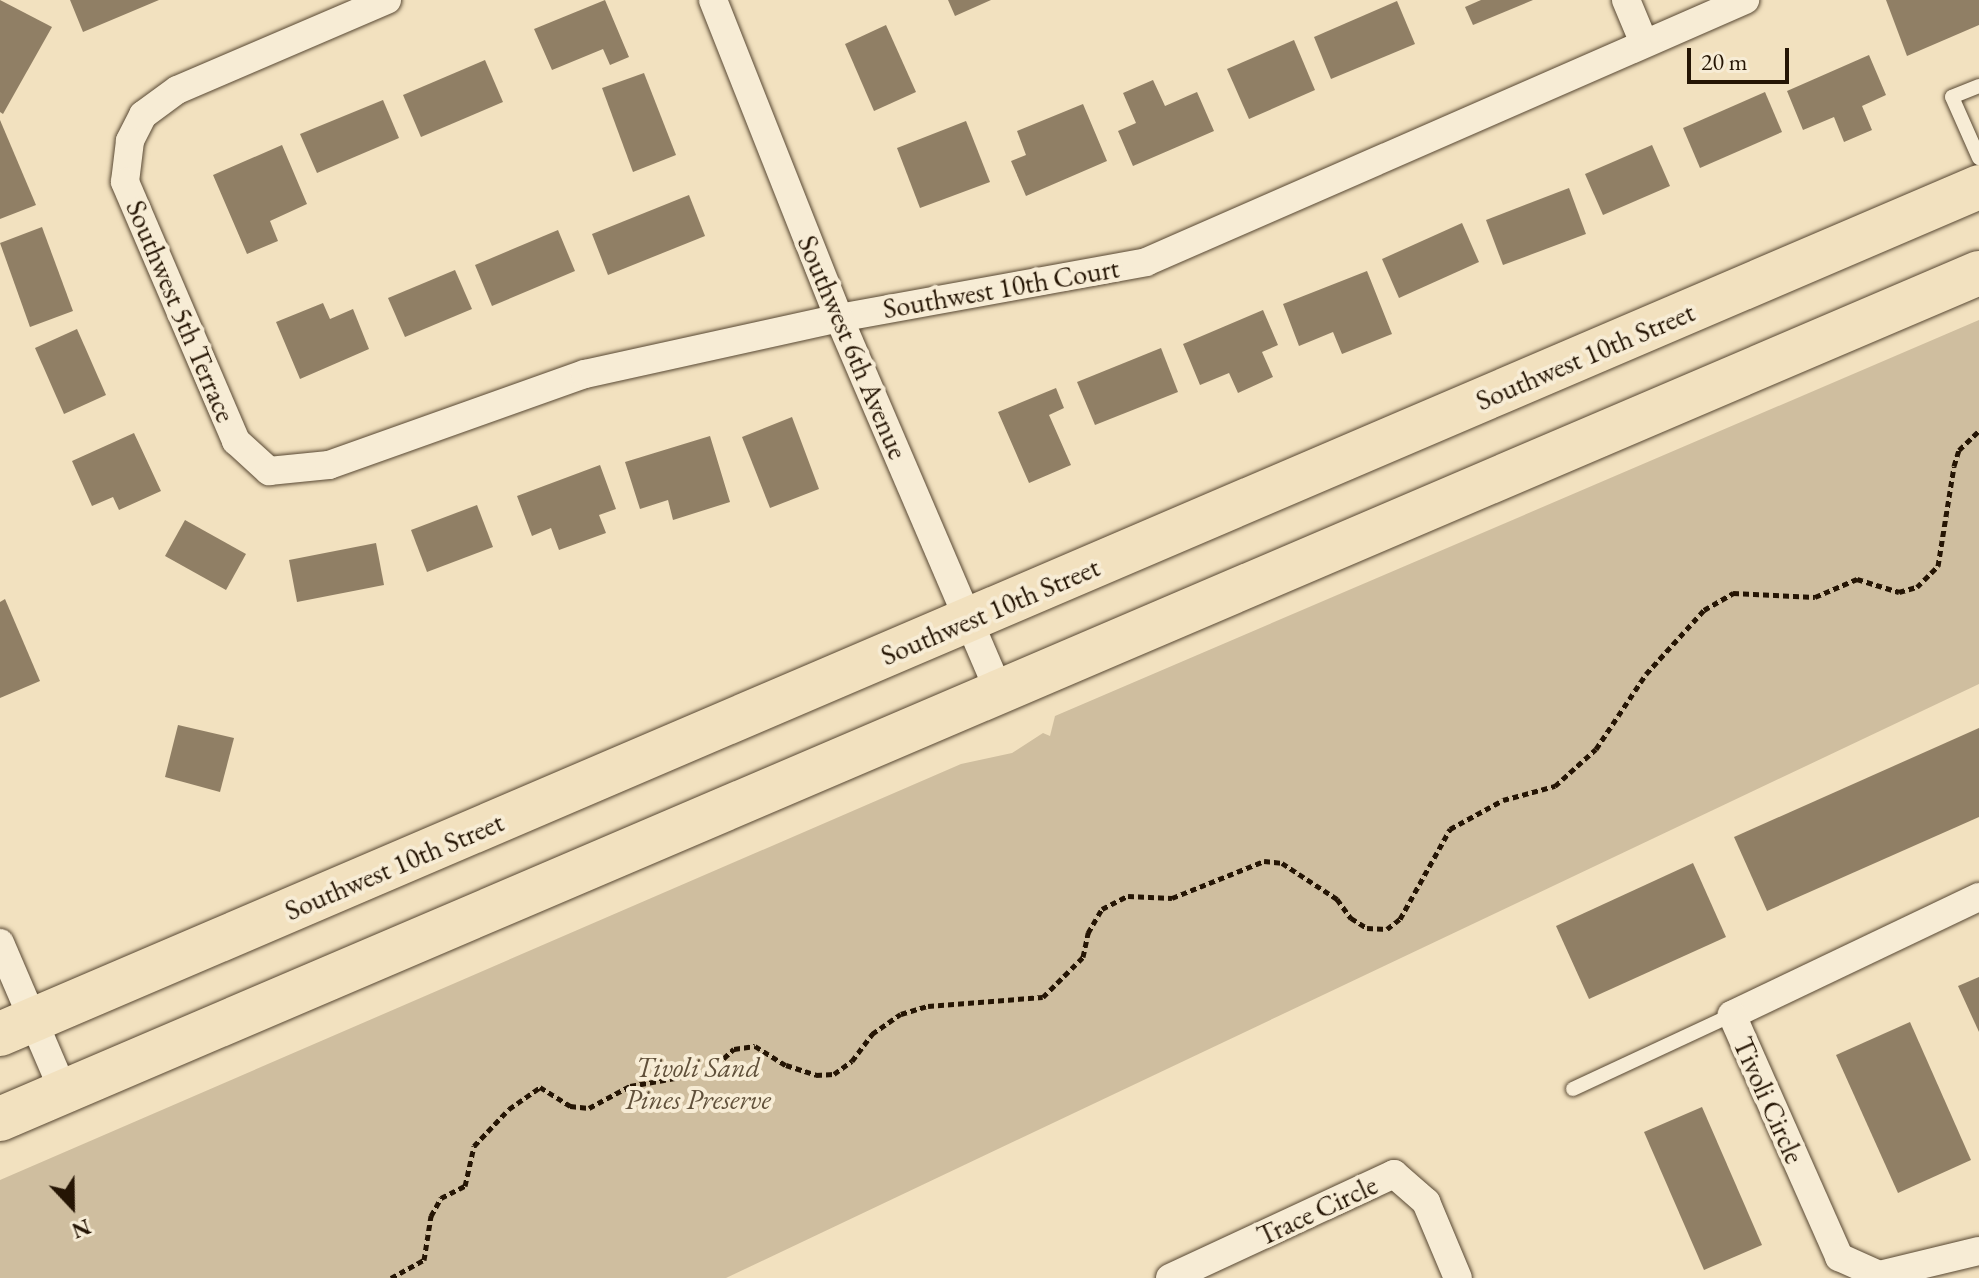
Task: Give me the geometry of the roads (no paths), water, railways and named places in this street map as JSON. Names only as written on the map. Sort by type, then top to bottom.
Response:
[{"type":"main road","name":"Southwest 10th Street","points":[[16,1027],[1979,187]]},
{"type":"main road","points":[[0,1119],[1979,273]]},
{"type":"street","name":"Southwest 5th Terrace","points":[[236,441],[125,182],[130,141],[143,115],[177,90],[387,0]]},
{"type":"street","name":"Southwest 6th Avenue","points":[[713,0],[839,318],[999,691]]},
{"type":"street","points":[[1626,0],[1644,43]]},
{"type":"street","name":"Southwest 10th Court","points":[[236,441],[269,471],[299,472],[585,374],[839,318],[1146,262],[1745,0]]},
{"type":"street","name":"Tivoli Circle","points":[[1979,897],[1732,1015],[1839,1257],[1879,1275],[1979,1251]]},
{"type":"street","points":[[0,943],[16,1027],[64,1092]]},
{"type":"street","name":"Trace Circle","points":[[1170,1278],[1394,1174],[1426,1202],[1458,1278]]},
{"type":"lane","points":[[1979,86],[1952,97],[1979,158]]},
{"type":"lane","points":[[1573,1089],[1732,1015]]},
{"type":"park label","name":"Tivoli Sand Pines Preserve","points":[[698,1083]]}]
